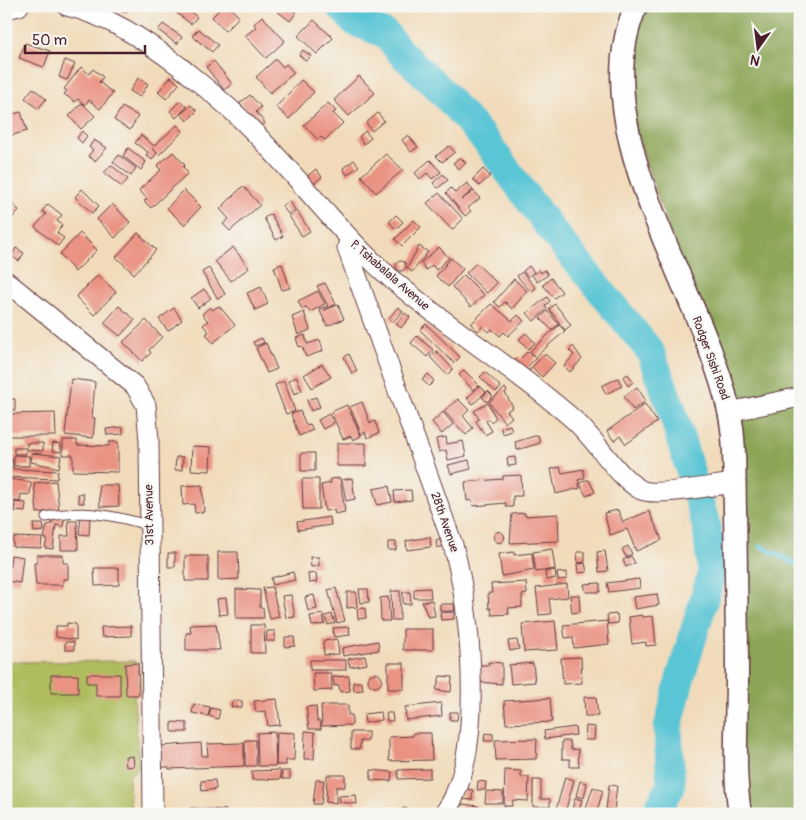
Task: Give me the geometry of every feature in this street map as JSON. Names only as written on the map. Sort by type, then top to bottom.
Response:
[{"type":"street","points":[[6,10],[19,6]]},
{"type":"street","name":"P. Tshabalala Avenue","points":[[67,6],[109,20],[153,46],[204,86],[244,122],[349,240],[438,317],[535,387],[574,419],[591,435],[630,482],[643,491],[660,492],[724,484]]},
{"type":"street","name":"Rodger Sishi Road","points":[[636,6],[626,38],[623,64],[625,108],[633,147],[647,195],[706,339],[730,412],[724,484],[738,619],[736,769],[740,814]]},
{"type":"street","name":"28th Avenue","points":[[349,240],[347,248],[454,545],[468,608],[470,671],[468,746],[455,794],[444,814]]},
{"type":"street","name":"31st Avenue","points":[[6,281],[135,386],[142,394],[146,405],[150,526],[153,814]]},
{"type":"street","points":[[730,412],[800,397]]},
{"type":"lane","points":[[46,517],[62,514],[91,513],[122,518],[150,526]]},
{"type":"green space","points":[[640,6],[800,6],[800,814],[741,814],[732,414],[628,110]]},
{"type":"green space","points":[[135,661],[135,663],[138,663],[139,695],[134,696],[139,766],[129,777],[130,805],[135,810],[135,814],[6,814],[6,662]]},
{"type":"building","points":[[121,6],[131,6],[126,13],[119,9]]},
{"type":"building","points":[[183,6],[197,17],[191,24],[174,11]]},
{"type":"building","points":[[215,6],[229,6],[239,17],[225,31],[212,17],[219,10]]},
{"type":"building","points":[[280,6],[288,6],[296,13],[290,21],[277,11]]},
{"type":"building","points":[[262,16],[285,41],[266,58],[245,36],[256,27],[254,24]]},
{"type":"building","points":[[314,20],[333,38],[317,54],[298,36]]},
{"type":"building","points":[[163,24],[182,37],[177,44],[158,30]]},
{"type":"building","points":[[199,29],[218,45],[212,52],[192,36]]},
{"type":"building","points":[[25,43],[50,51],[44,67],[19,58]]},
{"type":"building","points":[[303,50],[311,56],[306,61],[299,55]]},
{"type":"building","points":[[276,59],[283,67],[286,64],[294,73],[270,93],[256,77]]},
{"type":"building","points":[[65,60],[75,64],[67,80],[59,77]]},
{"type":"building","points":[[214,61],[232,84],[224,90],[206,67]]},
{"type":"building","points":[[81,67],[89,74],[93,69],[103,77],[99,82],[113,93],[100,109],[89,100],[85,105],[78,99],[75,102],[64,94],[67,91],[64,89]]},
{"type":"building","points":[[359,76],[375,93],[349,116],[334,100]]},
{"type":"building","points":[[171,77],[179,84],[166,99],[158,92]]},
{"type":"building","points":[[138,78],[148,84],[140,97],[130,91]]},
{"type":"building","points":[[301,80],[314,92],[289,119],[276,107]]},
{"type":"building","points":[[33,88],[46,99],[38,109],[25,98]]},
{"type":"building","points":[[250,95],[261,107],[256,112],[265,123],[259,128],[240,103]]},
{"type":"building","points":[[180,101],[187,107],[176,118],[170,111]]},
{"type":"building","points":[[82,103],[95,116],[81,129],[69,116]]},
{"type":"building","points":[[328,103],[336,111],[333,113],[343,123],[325,140],[321,137],[318,140],[304,125]]},
{"type":"building","points":[[191,105],[197,111],[187,121],[181,114]]},
{"type":"building","points":[[122,107],[138,116],[130,130],[114,120]]},
{"type":"building","points":[[21,112],[27,131],[6,137],[6,120],[13,118],[12,114]]},
{"type":"building","points":[[378,113],[384,121],[372,131],[366,123]]},
{"type":"building","points":[[177,125],[183,131],[159,155],[157,153],[152,160],[146,155],[148,152],[135,143],[141,135],[154,146]]},
{"type":"building","points":[[82,131],[87,136],[82,143],[77,138]]},
{"type":"building","points":[[365,131],[371,138],[364,144],[359,137]]},
{"type":"building","points":[[408,135],[418,147],[411,152],[402,140]]},
{"type":"building","points":[[94,140],[107,148],[95,161],[88,156],[93,150],[89,147]]},
{"type":"building","points":[[449,146],[455,152],[442,162],[436,156]]},
{"type":"building","points":[[128,148],[146,162],[141,170],[123,156]]},
{"type":"building","points":[[173,152],[185,165],[183,167],[188,173],[151,208],[144,201],[147,199],[139,190],[161,170],[157,166]]},
{"type":"building","points":[[386,154],[403,170],[376,193],[361,176]]},
{"type":"building","points":[[119,155],[136,168],[131,176],[113,162]]},
{"type":"building","points":[[460,157],[466,163],[459,169],[453,163]]},
{"type":"building","points":[[354,160],[359,166],[347,175],[343,168]]},
{"type":"building","points":[[430,160],[441,172],[432,179],[427,173],[420,179],[415,173]]},
{"type":"building","points":[[111,165],[128,179],[122,187],[104,173]]},
{"type":"building","points":[[316,169],[322,177],[311,186],[305,178]]},
{"type":"building","points":[[483,169],[490,176],[479,186],[473,179]]},
{"type":"building","points":[[443,174],[448,180],[438,188],[433,183]]},
{"type":"building","points":[[467,183],[473,190],[461,200],[474,191],[480,198],[468,208],[471,211],[465,216],[446,193],[451,188],[455,193]]},
{"type":"building","points":[[243,186],[260,205],[230,231],[223,224],[229,219],[220,209]]},
{"type":"building","points":[[82,189],[99,206],[92,213],[75,197]]},
{"type":"building","points":[[184,190],[201,207],[184,225],[167,208]]},
{"type":"building","points":[[439,193],[463,219],[452,230],[427,203]]},
{"type":"building","points":[[6,199],[19,210],[9,222],[6,220]]},
{"type":"building","points":[[290,201],[295,210],[288,214],[282,206]]},
{"type":"building","points":[[48,204],[62,215],[57,221],[62,225],[57,233],[64,238],[58,246],[35,227],[46,214],[42,211]]},
{"type":"building","points":[[112,204],[130,222],[115,238],[97,219]]},
{"type":"building","points":[[297,211],[310,231],[302,236],[289,216]]},
{"type":"building","points":[[271,214],[283,236],[276,240],[264,218]]},
{"type":"building","points":[[396,215],[403,222],[396,229],[389,222]]},
{"type":"building","points":[[414,220],[421,227],[402,246],[395,239]]},
{"type":"building","points":[[80,233],[97,250],[75,272],[60,254]]},
{"type":"building","points":[[138,233],[156,250],[134,274],[116,257]]},
{"type":"building","points":[[419,246],[428,252],[412,272],[407,268]]},
{"type":"building","points":[[233,247],[249,268],[231,281],[215,261]]},
{"type":"building","points":[[439,247],[449,258],[436,270],[432,265],[426,270],[421,263]]},
{"type":"building","points":[[16,248],[24,253],[19,261],[11,256]]},
{"type":"building","points":[[451,258],[463,269],[448,287],[436,276]]},
{"type":"building","points":[[399,261],[403,261],[406,266],[405,270],[399,271],[396,268],[396,264]]},
{"type":"building","points":[[476,263],[497,283],[487,293],[466,273]]},
{"type":"building","points":[[282,264],[290,288],[282,290],[274,267]]},
{"type":"building","points":[[529,266],[534,272],[528,277],[523,271]]},
{"type":"building","points":[[209,268],[225,294],[218,299],[202,272]]},
{"type":"building","points":[[539,270],[541,273],[545,270],[548,275],[537,282],[532,275]]},
{"type":"building","points":[[522,272],[536,288],[531,292],[517,276]]},
{"type":"building","points":[[98,275],[116,292],[94,315],[76,297]]},
{"type":"building","points":[[464,275],[484,295],[471,307],[452,287]]},
{"type":"building","points":[[551,278],[562,292],[554,298],[543,285]]},
{"type":"building","points":[[514,279],[527,291],[512,309],[505,302],[500,307],[494,302]]},
{"type":"building","points":[[325,283],[336,304],[324,310],[338,305],[344,319],[327,326],[319,309],[328,306],[317,286]]},
{"type":"building","points":[[261,287],[268,304],[255,310],[247,293]]},
{"type":"building","points":[[204,289],[211,298],[198,308],[191,298]]},
{"type":"building","points":[[318,291],[325,304],[310,312],[306,307],[302,309],[298,301]]},
{"type":"building","points":[[547,297],[550,301],[545,306],[547,309],[534,321],[527,313]]},
{"type":"building","points":[[491,304],[512,321],[518,315],[524,321],[508,336],[504,332],[500,336],[492,329],[489,332],[483,326],[478,331],[471,324]]},
{"type":"building","points":[[555,304],[571,325],[565,330],[549,309]]},
{"type":"building","points":[[119,306],[135,320],[120,336],[104,323]]},
{"type":"building","points":[[219,306],[235,325],[213,343],[206,334],[209,332],[203,325],[208,321],[202,314],[210,307],[212,310]]},
{"type":"building","points":[[398,307],[403,311],[393,322],[389,318]]},
{"type":"building","points":[[174,308],[182,320],[168,331],[159,319]]},
{"type":"building","points":[[547,311],[559,324],[552,330],[540,318]]},
{"type":"building","points":[[304,312],[310,330],[298,335],[292,317]]},
{"type":"building","points":[[405,313],[410,317],[401,328],[396,324]]},
{"type":"building","points":[[146,320],[162,337],[149,350],[151,353],[142,361],[123,342]]},
{"type":"building","points":[[426,324],[460,357],[454,363],[420,330]]},
{"type":"building","points":[[559,325],[565,331],[535,357],[530,351]]},
{"type":"building","points":[[526,333],[535,343],[528,349],[519,339]]},
{"type":"building","points":[[305,335],[307,344],[320,340],[323,351],[306,357],[302,346],[299,347],[296,338]]},
{"type":"building","points":[[417,336],[433,350],[427,357],[411,343]]},
{"type":"building","points":[[262,338],[264,343],[255,346],[253,342]]},
{"type":"building","points":[[266,343],[277,369],[267,373],[256,348]]},
{"type":"building","points":[[573,346],[582,359],[570,372],[564,366],[574,355],[569,350]]},
{"type":"building","points":[[436,351],[453,369],[447,375],[430,357]]},
{"type":"building","points":[[528,351],[536,358],[528,366],[531,369],[528,373],[514,361],[518,357],[520,359]]},
{"type":"building","points":[[349,354],[357,371],[352,374],[344,357]]},
{"type":"building","points":[[545,354],[555,363],[542,377],[532,367]]},
{"type":"building","points":[[322,364],[331,377],[312,388],[304,375]]},
{"type":"building","points":[[464,370],[479,385],[473,390],[459,375]]},
{"type":"building","points":[[485,372],[501,387],[496,392],[480,377]]},
{"type":"building","points":[[428,374],[434,381],[429,386],[422,380]]},
{"type":"building","points":[[628,374],[633,382],[628,386],[623,377]]},
{"type":"building","points":[[297,377],[302,391],[294,394],[289,380]]},
{"type":"building","points":[[618,378],[622,386],[606,394],[602,386]]},
{"type":"building","points":[[71,379],[95,382],[92,418],[95,418],[93,438],[65,435]]},
{"type":"building","points":[[284,381],[295,411],[286,414],[275,385]]},
{"type":"building","points":[[480,386],[486,392],[473,404],[467,398]]},
{"type":"building","points":[[637,387],[646,401],[633,410],[624,396]]},
{"type":"building","points":[[505,388],[507,391],[505,393],[513,407],[507,411],[512,417],[505,423],[489,402]]},
{"type":"building","points":[[488,391],[493,396],[487,402],[482,397]]},
{"type":"building","points":[[316,397],[320,407],[311,411],[307,400]]},
{"type":"building","points":[[15,399],[15,410],[6,410],[6,400]]},
{"type":"building","points":[[458,399],[469,410],[463,416],[473,428],[466,435],[444,411]]},
{"type":"building","points":[[362,402],[370,423],[375,421],[379,433],[367,438],[365,432],[361,434],[350,407]]},
{"type":"building","points":[[488,403],[496,418],[491,422],[489,419],[486,421],[492,431],[485,435],[476,421],[479,419],[474,411]]},
{"type":"building","points":[[645,404],[657,422],[626,444],[620,436],[614,441],[607,431]]},
{"type":"building","points":[[347,405],[361,436],[353,440],[351,436],[343,439],[331,412]]},
{"type":"building","points":[[300,411],[306,425],[310,424],[313,430],[299,436],[291,414]]},
{"type":"building","points":[[443,412],[453,424],[442,434],[432,422]]},
{"type":"building","points":[[55,413],[56,436],[7,436],[7,414]]},
{"type":"building","points":[[329,414],[334,423],[323,429],[318,420]]},
{"type":"building","points":[[510,425],[512,431],[503,434],[501,428]]},
{"type":"building","points":[[123,427],[123,434],[107,435],[106,429]]},
{"type":"building","points":[[538,435],[540,443],[517,450],[515,442]]},
{"type":"building","points":[[446,437],[447,444],[463,441],[466,456],[448,460],[446,450],[439,452],[436,439]]},
{"type":"building","points":[[63,440],[77,440],[77,445],[109,446],[109,442],[118,442],[118,472],[73,471],[73,455],[63,455]]},
{"type":"building","points":[[27,443],[43,443],[43,451],[27,450]]},
{"type":"building","points":[[53,443],[61,444],[61,452],[52,451]]},
{"type":"building","points":[[337,443],[366,443],[366,466],[337,466]]},
{"type":"building","points":[[192,446],[211,447],[210,471],[191,470]]},
{"type":"building","points":[[14,448],[26,448],[26,454],[14,454]]},
{"type":"building","points":[[32,453],[61,456],[59,468],[31,462]]},
{"type":"building","points":[[301,453],[315,453],[315,471],[301,471]]},
{"type":"building","points":[[14,455],[29,456],[29,466],[14,466]]},
{"type":"building","points":[[176,457],[183,457],[182,470],[175,470]]},
{"type":"building","points":[[515,457],[516,465],[508,466],[507,458]]},
{"type":"building","points":[[6,458],[12,458],[13,469],[58,471],[57,479],[6,477]]},
{"type":"building","points":[[469,460],[471,469],[451,474],[448,465]]},
{"type":"building","points":[[560,467],[562,473],[583,469],[585,478],[578,480],[580,488],[556,494],[551,469]]},
{"type":"building","points":[[521,475],[522,496],[513,496],[513,507],[506,507],[506,503],[473,506],[472,500],[467,501],[465,482],[503,479],[503,476]]},
{"type":"building","points":[[340,478],[345,512],[335,514],[334,510],[325,511],[321,485],[331,483],[330,479]]},
{"type":"building","points":[[352,478],[355,499],[346,501],[342,480]]},
{"type":"building","points":[[10,479],[31,482],[30,495],[21,494],[20,502],[7,500]]},
{"type":"building","points":[[302,479],[319,479],[319,509],[303,509]]},
{"type":"building","points":[[589,480],[595,492],[586,496],[580,483]]},
{"type":"building","points":[[56,481],[59,510],[37,513],[34,483]]},
{"type":"building","points":[[99,485],[118,485],[119,506],[100,507]]},
{"type":"building","points":[[202,485],[204,512],[195,513],[194,504],[183,505],[182,486]]},
{"type":"building","points":[[389,486],[392,502],[377,505],[373,489]]},
{"type":"building","points":[[411,490],[412,500],[395,502],[394,491]]},
{"type":"building","points":[[83,493],[84,503],[79,503],[78,494]]},
{"type":"building","points":[[15,502],[26,503],[25,512],[14,511]]},
{"type":"building","points":[[618,510],[623,522],[649,511],[662,540],[636,551],[627,529],[610,535],[604,513]]},
{"type":"building","points":[[525,513],[525,516],[558,514],[559,541],[510,543],[512,514]]},
{"type":"building","points":[[81,516],[90,517],[89,535],[79,534]]},
{"type":"building","points":[[52,517],[64,518],[63,527],[56,525],[53,549],[45,548],[47,539],[44,538],[47,525],[52,524]]},
{"type":"building","points":[[330,517],[331,525],[298,530],[297,522]]},
{"type":"building","points":[[68,521],[77,521],[78,550],[61,550],[61,536],[69,536]]},
{"type":"building","points":[[33,524],[43,524],[44,531],[34,532]]},
{"type":"building","points":[[499,531],[505,537],[499,543],[493,537]]},
{"type":"building","points":[[13,537],[42,538],[41,548],[13,547]]},
{"type":"building","points":[[430,537],[431,547],[407,550],[406,541]]},
{"type":"building","points":[[442,539],[444,546],[437,548],[436,541]]},
{"type":"building","points":[[388,542],[396,542],[396,550],[388,550]]},
{"type":"building","points":[[628,546],[632,554],[626,557],[622,549]]},
{"type":"building","points":[[552,549],[555,569],[536,572],[533,552]]},
{"type":"building","points":[[605,551],[608,571],[599,572],[597,552]]},
{"type":"building","points":[[218,552],[238,552],[239,579],[218,580]]},
{"type":"building","points":[[514,552],[514,555],[532,553],[534,570],[502,576],[499,554]]},
{"type":"building","points":[[577,552],[585,552],[585,562],[578,563]]},
{"type":"building","points":[[168,553],[175,553],[175,567],[168,567]]},
{"type":"building","points":[[11,555],[23,557],[20,583],[8,581]]},
{"type":"building","points":[[37,555],[63,555],[63,563],[68,563],[68,579],[63,579],[63,585],[36,585],[34,563],[37,563]]},
{"type":"building","points":[[185,556],[208,556],[208,581],[185,581]]},
{"type":"building","points":[[631,556],[635,563],[626,567],[623,560]]},
{"type":"building","points":[[310,557],[319,557],[319,566],[311,567]]},
{"type":"building","points":[[585,563],[587,572],[578,573],[577,564]]},
{"type":"building","points":[[94,568],[119,568],[119,585],[95,586]]},
{"type":"building","points":[[555,570],[556,578],[546,580],[545,572]]},
{"type":"building","points":[[293,572],[295,580],[273,585],[271,578]]},
{"type":"building","points":[[567,572],[567,579],[558,580],[557,573]]},
{"type":"building","points":[[316,573],[317,582],[309,583],[308,574]]},
{"type":"building","points":[[639,579],[640,588],[609,592],[607,583]]},
{"type":"building","points":[[526,582],[527,594],[522,595],[522,607],[508,608],[509,614],[492,615],[491,608],[489,609],[488,593],[492,593],[491,584]]},
{"type":"building","points":[[600,583],[600,592],[586,592],[584,584]]},
{"type":"building","points":[[567,584],[568,597],[549,599],[551,614],[539,615],[536,588]]},
{"type":"building","points":[[272,587],[279,617],[270,619],[263,588]]},
{"type":"building","points":[[336,588],[345,621],[337,623],[328,590]]},
{"type":"building","points":[[430,588],[431,598],[414,598],[414,589]]},
{"type":"building","points":[[236,589],[260,590],[260,608],[263,608],[264,618],[236,618]]},
{"type":"building","points":[[359,589],[368,589],[369,602],[361,603]]},
{"type":"building","points":[[391,591],[400,591],[400,620],[392,620]]},
{"type":"building","points":[[347,592],[356,592],[357,607],[347,608]]},
{"type":"building","points":[[403,592],[410,592],[411,604],[403,604]]},
{"type":"building","points":[[657,594],[659,605],[635,609],[633,597]]},
{"type":"building","points":[[291,595],[295,617],[286,618],[282,596]]},
{"type":"building","points":[[314,595],[317,609],[308,611],[305,597]]},
{"type":"building","points":[[570,595],[579,595],[580,612],[572,613]]},
{"type":"building","points":[[388,597],[390,621],[381,621],[380,598]]},
{"type":"building","points":[[226,598],[228,614],[219,615],[217,599]]},
{"type":"building","points":[[432,600],[435,616],[428,617],[422,602]]},
{"type":"building","points":[[440,604],[454,604],[455,611],[440,611]]},
{"type":"building","points":[[365,608],[366,618],[358,619],[357,609]]},
{"type":"building","points":[[454,612],[454,619],[441,620],[440,613]]},
{"type":"building","points":[[323,614],[325,624],[312,626],[310,616]]},
{"type":"building","points":[[332,614],[335,623],[328,625],[325,616]]},
{"type":"building","points":[[617,614],[618,623],[608,624],[607,615]]},
{"type":"building","points":[[642,615],[642,617],[653,616],[656,645],[646,646],[646,642],[632,644],[629,617]]},
{"type":"building","points":[[555,621],[558,650],[524,652],[522,624]]},
{"type":"building","points":[[607,621],[609,644],[574,648],[573,637],[565,638],[563,625]]},
{"type":"building","points":[[67,623],[76,624],[76,640],[56,637],[56,626],[67,626]]},
{"type":"building","points":[[216,624],[220,650],[186,650],[186,633],[191,633],[190,625]]},
{"type":"building","points":[[251,625],[264,625],[265,653],[251,653]]},
{"type":"building","points":[[131,626],[131,636],[102,637],[101,627]]},
{"type":"building","points":[[349,627],[350,635],[334,637],[333,628]]},
{"type":"building","points":[[403,629],[433,629],[433,650],[403,650]]},
{"type":"building","points":[[267,631],[275,631],[275,641],[266,641]]},
{"type":"building","points":[[285,637],[294,637],[295,646],[285,647]]},
{"type":"building","points":[[337,639],[339,654],[324,655],[323,641]]},
{"type":"building","points":[[517,640],[519,649],[510,651],[508,641]]},
{"type":"building","points":[[378,641],[379,650],[343,656],[342,648]]},
{"type":"building","points":[[65,642],[74,642],[74,650],[65,650]]},
{"type":"building","points":[[365,656],[367,664],[350,667],[348,659]]},
{"type":"building","points":[[581,657],[582,683],[563,684],[561,658]]},
{"type":"building","points":[[310,660],[346,660],[346,670],[310,670]]},
{"type":"building","points":[[488,662],[502,663],[502,684],[477,682],[477,665],[489,665]]},
{"type":"building","points":[[138,663],[139,695],[126,695],[125,664]]},
{"type":"building","points":[[388,663],[404,663],[404,689],[388,689]]},
{"type":"building","points":[[533,663],[535,682],[511,684],[509,665]]},
{"type":"building","points":[[313,673],[331,673],[332,690],[314,691]]},
{"type":"building","points":[[372,673],[378,673],[382,680],[378,687],[372,687],[368,683],[368,677]]},
{"type":"building","points":[[87,674],[120,674],[120,696],[96,696],[96,683],[87,683]]},
{"type":"building","points":[[51,675],[78,675],[78,693],[51,693]]},
{"type":"building","points":[[349,676],[350,691],[340,692],[339,685],[334,686],[333,677]]},
{"type":"building","points":[[440,676],[452,677],[451,692],[436,690]]},
{"type":"building","points":[[353,682],[362,682],[363,690],[354,691]]},
{"type":"building","points":[[584,697],[596,697],[598,716],[585,716]]},
{"type":"building","points":[[550,698],[552,722],[506,724],[504,701]]},
{"type":"building","points":[[277,699],[280,725],[268,726],[266,711],[256,712],[254,701]]},
{"type":"building","points":[[232,701],[242,701],[242,708],[231,707]]},
{"type":"building","points":[[441,703],[442,716],[406,720],[405,707]]},
{"type":"building","points":[[194,704],[210,707],[208,716],[192,713]]},
{"type":"building","points":[[321,705],[348,705],[348,715],[352,715],[352,725],[322,726]]},
{"type":"building","points":[[316,706],[317,721],[320,721],[321,729],[309,729],[306,707]]},
{"type":"building","points":[[211,708],[220,710],[218,719],[209,716]]},
{"type":"building","points":[[381,712],[382,720],[365,723],[364,714]]},
{"type":"building","points":[[450,712],[458,712],[457,720],[450,720]]},
{"type":"building","points":[[386,713],[392,713],[393,721],[387,721]]},
{"type":"building","points":[[172,722],[187,723],[187,732],[172,732]]},
{"type":"building","points":[[586,726],[595,727],[594,740],[585,740]]},
{"type":"building","points":[[575,727],[576,735],[545,739],[544,731]]},
{"type":"building","points":[[305,731],[315,732],[314,759],[304,759]]},
{"type":"building","points":[[275,732],[276,766],[258,766],[257,733]]},
{"type":"building","points":[[277,732],[295,733],[294,760],[286,760],[286,765],[276,765]]},
{"type":"building","points":[[351,732],[368,732],[368,741],[360,741],[360,749],[351,749]]},
{"type":"building","points":[[413,733],[431,733],[432,760],[389,761],[389,737],[413,736]]},
{"type":"building","points":[[485,733],[493,734],[493,741],[484,741]]},
{"type":"building","points":[[537,739],[536,759],[496,760],[495,740]]},
{"type":"building","points":[[245,740],[256,740],[256,766],[245,766]]},
{"type":"building","points":[[562,741],[570,741],[571,750],[578,749],[579,767],[570,767],[570,759],[562,759]]},
{"type":"building","points":[[201,743],[202,756],[208,756],[207,744],[244,743],[244,766],[169,769],[169,767],[162,767],[161,746]]},
{"type":"building","points":[[133,756],[134,766],[126,767],[125,757]]},
{"type":"building","points":[[430,769],[430,778],[398,779],[398,770]]},
{"type":"building","points":[[280,770],[281,779],[252,780],[252,771]]},
{"type":"building","points":[[371,770],[392,772],[391,781],[371,780]]},
{"type":"building","points":[[505,770],[521,771],[521,777],[529,777],[528,801],[513,800],[512,806],[504,806]]},
{"type":"building","points":[[282,771],[290,771],[290,779],[282,779]]},
{"type":"building","points":[[327,775],[345,775],[345,787],[336,787],[336,803],[326,802]]},
{"type":"building","points":[[565,777],[574,780],[565,813],[556,810]]},
{"type":"building","points":[[215,780],[216,789],[202,791],[201,781]]},
{"type":"building","points":[[316,780],[324,780],[321,804],[313,804]]},
{"type":"building","points":[[533,780],[541,780],[541,799],[550,799],[550,807],[533,807]]},
{"type":"building","points":[[478,781],[486,782],[485,790],[477,790]]},
{"type":"building","points":[[580,781],[587,783],[584,798],[576,796]]},
{"type":"building","points":[[609,785],[617,786],[614,810],[606,809]]},
{"type":"building","points":[[593,787],[603,791],[596,814],[584,814]]},
{"type":"building","points":[[463,789],[473,790],[472,800],[462,799]]},
{"type":"building","points":[[486,791],[503,792],[503,803],[485,803]]},
{"type":"building","points":[[356,795],[357,804],[340,802],[339,796]]},
{"type":"building","points":[[575,798],[582,800],[578,814],[571,814]]},
{"type":"building","points":[[462,804],[478,806],[477,814],[460,812]]},
{"type":"building","points":[[190,808],[226,810],[226,814],[190,814]]},
{"type":"building","points":[[403,808],[412,810],[411,814],[402,814]]},
{"type":"building","points":[[481,810],[501,810],[501,814],[481,814]]},
{"type":"building","points":[[316,811],[343,812],[343,814],[316,814]]},
{"type":"building","points":[[502,811],[515,812],[515,814],[502,814]]},
{"type":"waterway","points":[[340,6],[355,22],[386,34],[400,52],[435,84],[485,140],[552,231],[650,351],[672,410],[707,528],[712,573],[680,679],[668,728],[671,786],[655,814]]},
{"type":"waterway","points":[[707,528],[722,539]]},
{"type":"waterway","points":[[761,546],[800,566]]}]
